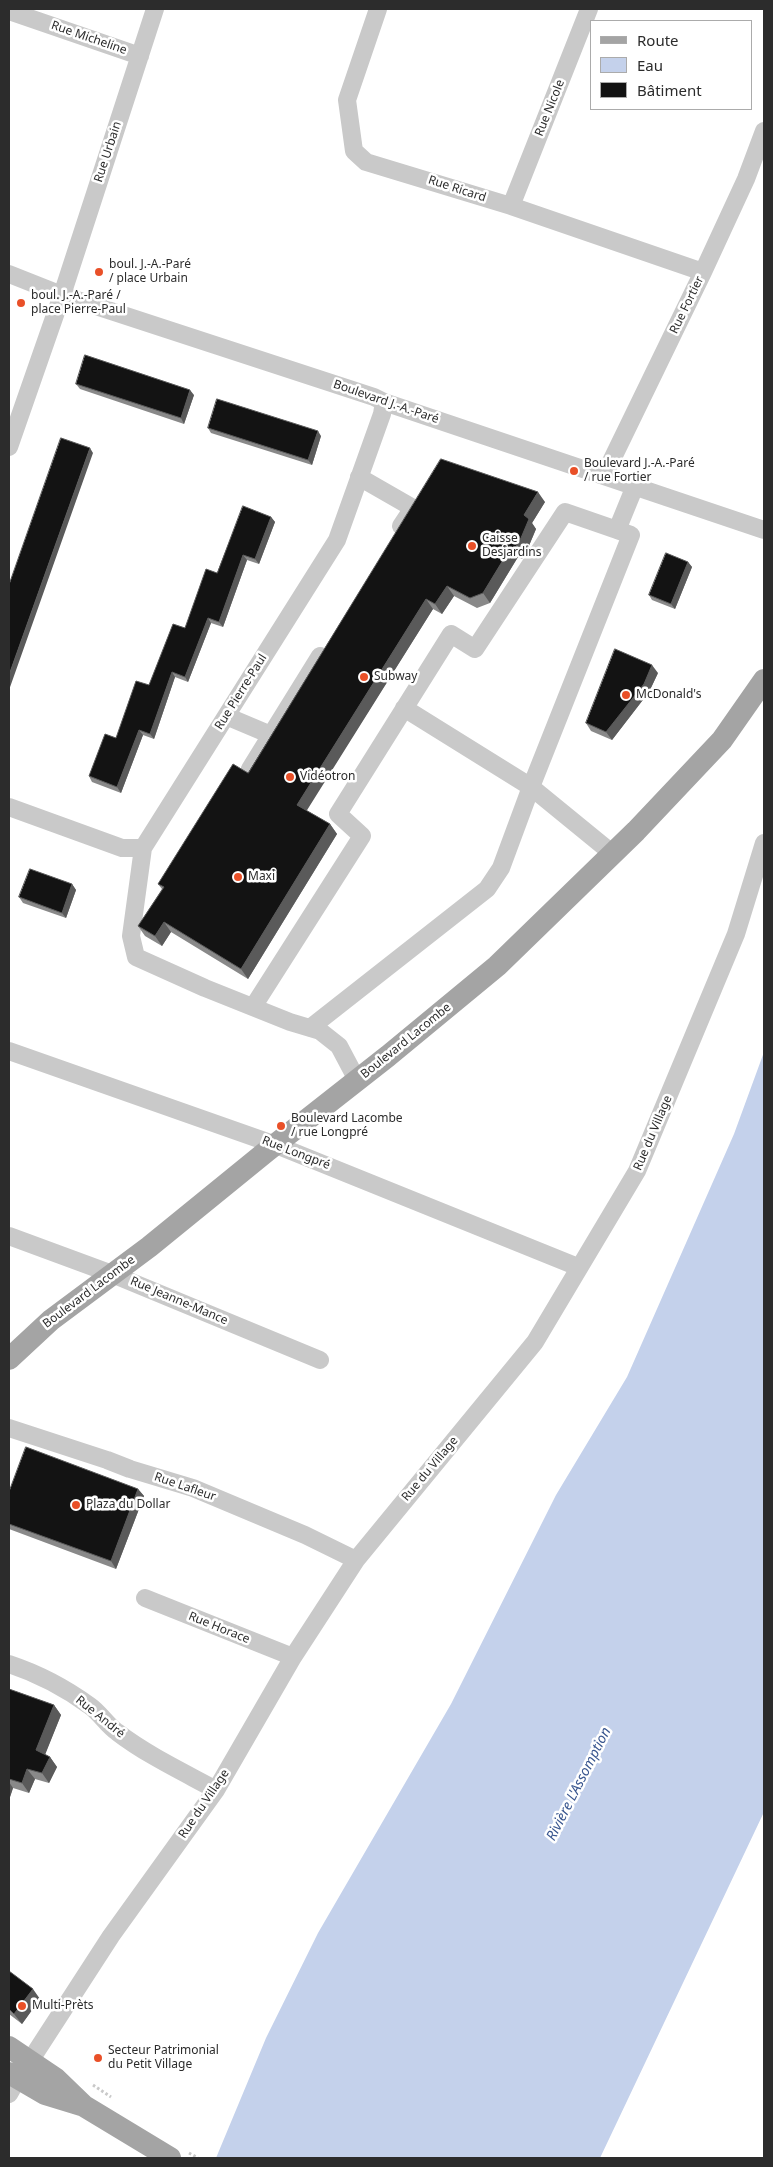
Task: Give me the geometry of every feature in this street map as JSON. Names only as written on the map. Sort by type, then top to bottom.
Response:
[{"type":"main road","name":"Boulevard Lacombe","points":[[9,1359],[51,1320],[149,1247],[497,966],[613,854],[722,740],[764,680]]},
{"type":"main road","points":[[9,2047],[55,2078],[84,2106],[170,2158]]},
{"type":"main road","points":[[12,2082],[84,2106]]},
{"type":"street","name":"Rue Urbain","points":[[62,295],[155,9]]},
{"type":"street","name":"Rue Ricard","points":[[378,9],[348,100],[354,151],[366,162],[511,206],[703,272]]},
{"type":"street","name":"Rue Nicole","points":[[511,206],[590,9]]},
{"type":"street","name":"Rue Micheline","points":[[9,11],[140,56]]},
{"type":"street","name":"Rue Fortier","points":[[604,476],[703,272],[746,179],[764,131]]},
{"type":"street","name":"Boulevard J.-A.-Paré","points":[[9,274],[62,295],[361,393],[764,530]]},
{"type":"street","points":[[9,446],[62,295]]},
{"type":"street","name":"Rue Pierre-Paul","points":[[143,848],[337,540],[382,414],[384,402]]},
{"type":"street","points":[[360,477],[412,508],[392,542]]},
{"type":"street","points":[[618,530],[635,486]]},
{"type":"street","points":[[253,1007],[362,836],[338,814],[451,634],[474,649],[566,512],[630,535],[501,868],[488,888],[310,1028]]},
{"type":"street","points":[[250,769],[328,643]]},
{"type":"street","points":[[404,708],[531,787],[613,854]]},
{"type":"street","points":[[226,716],[271,735]]},
{"type":"street","points":[[9,807],[122,848],[143,848],[131,936],[136,957],[253,1007],[320,1031],[339,1046],[357,1080]]},
{"type":"street","name":"Rue du Village","points":[[30,2061],[111,1936],[216,1790],[293,1657],[356,1560],[535,1342],[637,1171],[736,934],[764,843]]},
{"type":"street","name":"Rue Longpré","points":[[9,1051],[276,1145],[578,1267]]},
{"type":"street","name":"Rue Jeanne-Mance","points":[[9,1236],[112,1274],[320,1360]]},
{"type":"street","name":"Rue Lafleur","points":[[9,1428],[193,1488],[305,1535],[356,1560]]},
{"type":"street","name":"Rue Horace","points":[[145,1598],[293,1657]]},
{"type":"street","name":"Rue André","points":[[9,1664],[33,1672],[67,1689],[90,1706],[116,1732],[163,1761],[216,1790]]},
{"type":"water","name":"Rivière L'Assomption","points":[[764,1052],[764,1812],[600,2158],[216,2158],[266,2038],[318,1933],[451,1704],[556,1495],[627,1377],[734,1134]]},
{"type":"building","points":[[85,355],[190,390],[181,418],[76,384]]},
{"type":"building","points":[[217,399],[318,431],[308,460],[208,428]]},
{"type":"building","points":[[61,438],[90,448],[9,675],[9,585]]},
{"type":"building","points":[[441,459],[538,492],[524,515],[529,519],[515,548],[511,547],[483,593],[470,598],[447,586],[435,604],[426,599],[297,805],[330,824],[241,969],[164,922],[155,936],[138,926],[164,887],[158,884],[233,764],[248,773]]},
{"type":"building","points":[[243,506],[271,517],[255,559],[243,555],[219,622],[208,618],[185,677],[172,672],[150,734],[139,730],[117,787],[89,776],[105,734],[116,738],[136,681],[149,685],[173,624],[185,628],[206,569],[217,573]]},
{"type":"building","points":[[666,553],[688,562],[671,604],[649,595]]},
{"type":"building","name":"McDonald's","points":[[615,649],[652,665],[644,684],[606,732],[586,723]]},
{"type":"building","points":[[30,869],[72,884],[62,913],[19,897]]},
{"type":"building","name":"Plaza du Dollar","points":[[26,1447],[138,1489],[111,1561],[9,1524],[9,1492]]},
{"type":"building","points":[[9,1689],[54,1705],[36,1750],[50,1757],[42,1773],[27,1769],[22,1783],[9,1779]]},
{"type":"building","points":[[9,1971],[33,1989],[14,2014],[9,2009]]},
{"type":"place","name":"boul. J.-A.-Paré / place Urbain","points":[[99,272]]},
{"type":"place","name":"boul. J.-A.-Paré / place Pierre-Paul","points":[[21,303]]},
{"type":"place","name":"Boulevard J.-A.-Paré / rue Fortier","points":[[574,471]]},
{"type":"place","name":"Caisse Desjardins","points":[[472,546]]},
{"type":"place","name":"Subway","points":[[364,677]]},
{"type":"place","name":"McDonald's","points":[[626,695]]},
{"type":"place","name":"Vidéotron","points":[[290,777]]},
{"type":"place","name":"Maxi","points":[[238,877]]},
{"type":"place","name":"Boulevard Lacombe / rue Longpré","points":[[281,1126]]},
{"type":"place","name":"Plaza du Dollar","points":[[76,1505]]},
{"type":"place","name":"Multi-Prèts","points":[[22,2006]]},
{"type":"place","name":"Secteur Patrimonial du Petit Village","points":[[98,2058]]}]
